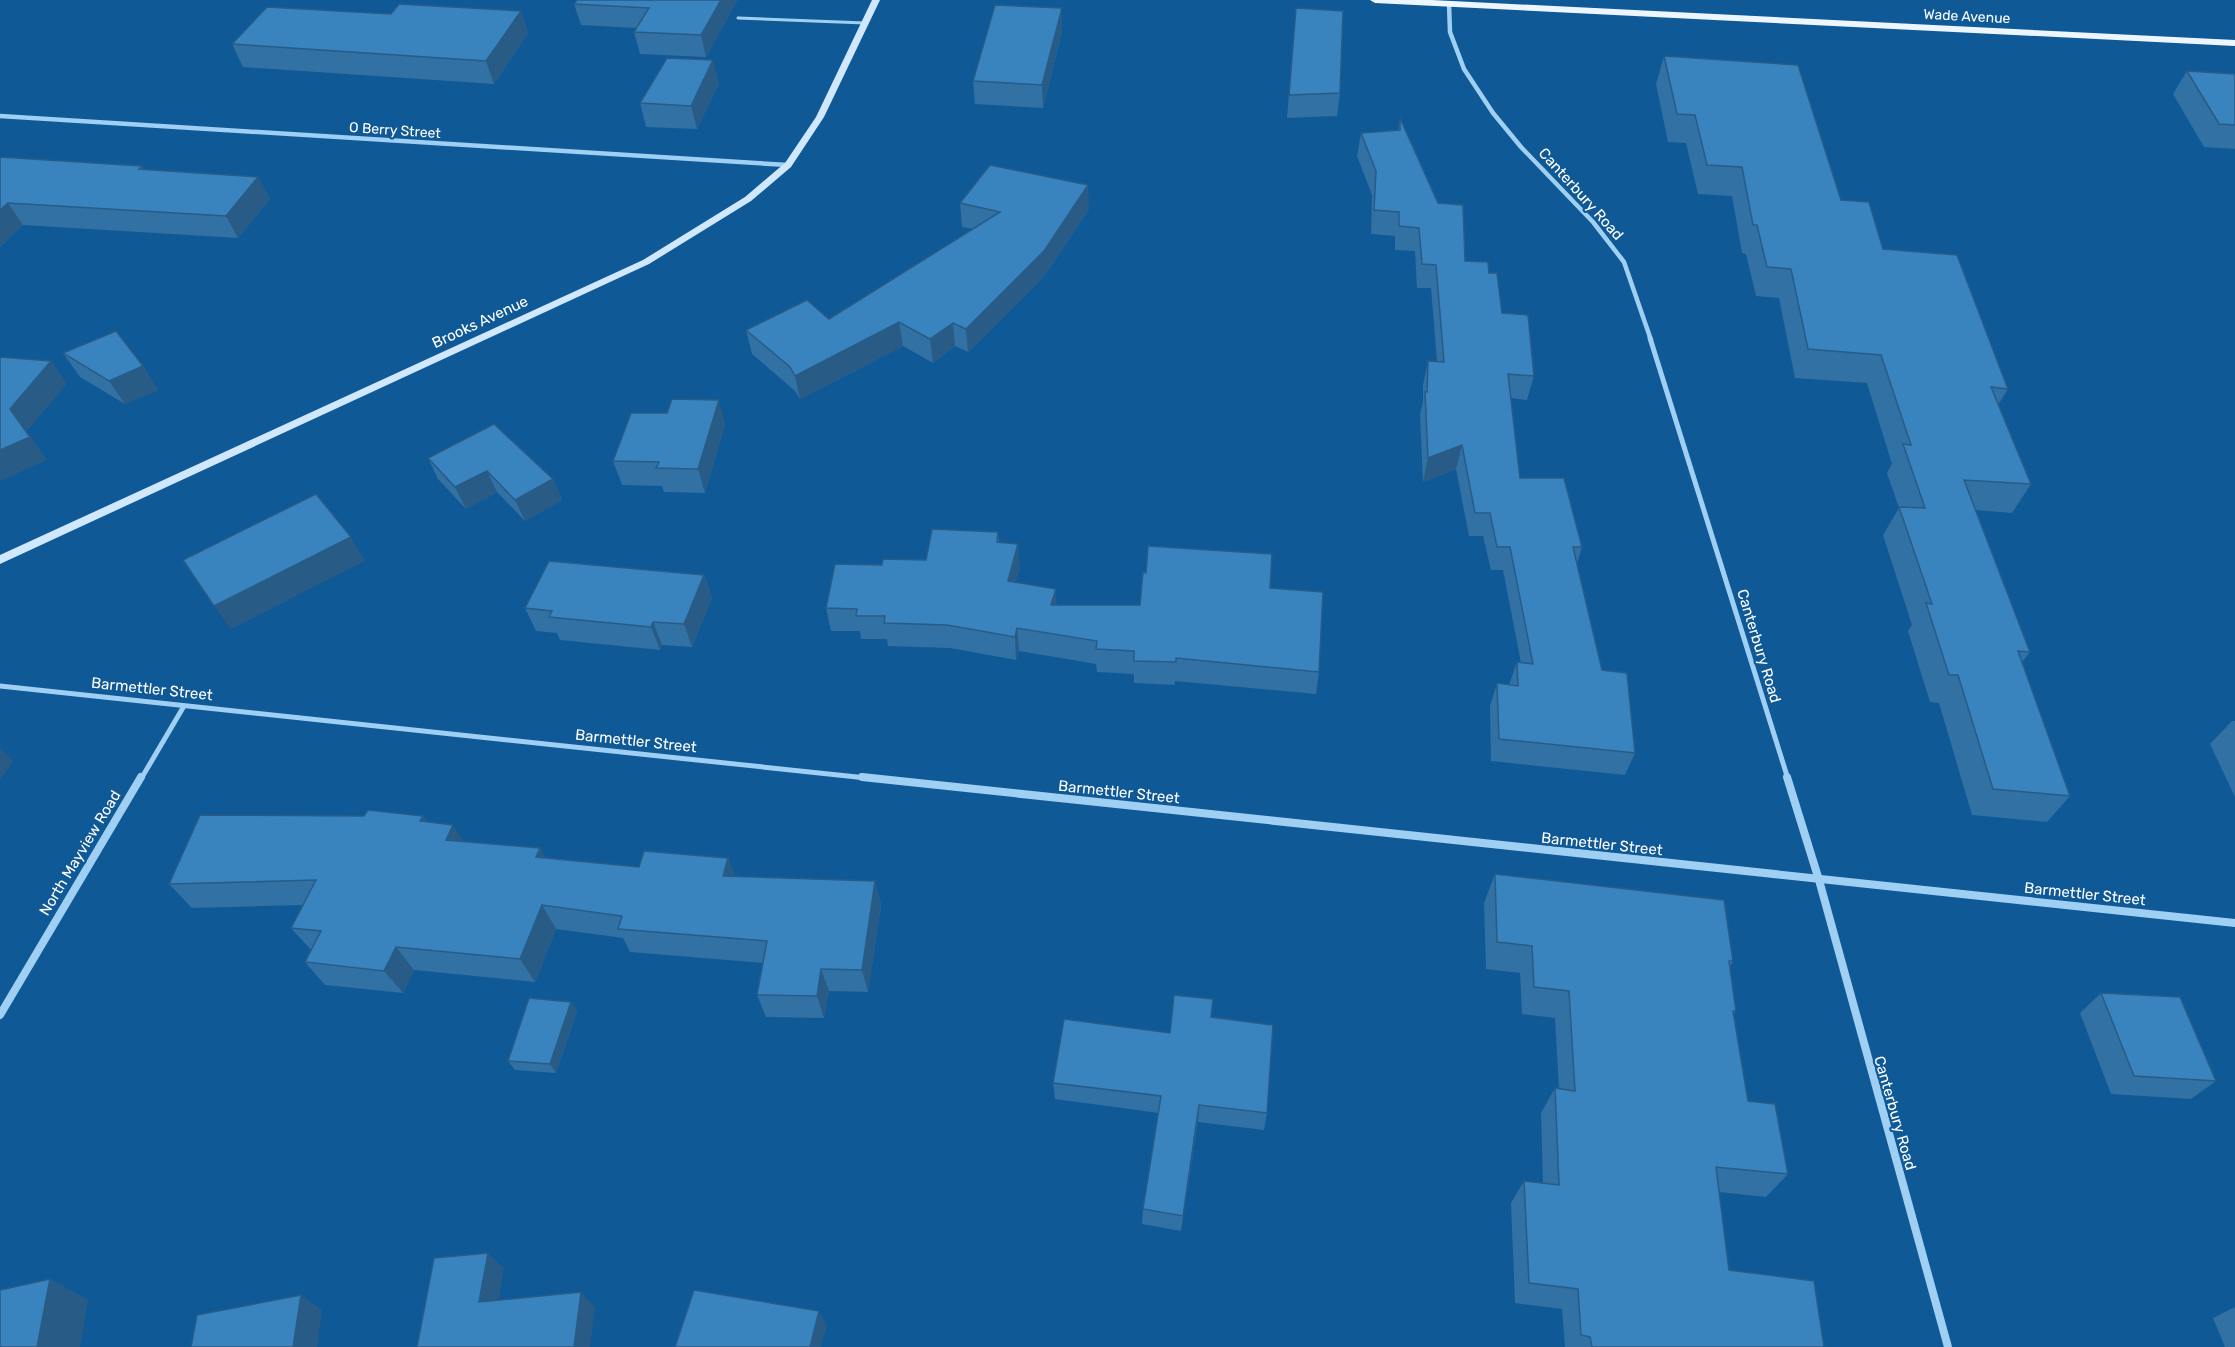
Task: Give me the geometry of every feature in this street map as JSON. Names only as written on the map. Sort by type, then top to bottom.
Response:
[{"type":"main road","name":"Brooks Avenue","points":[[0,560],[646,262],[748,199],[788,165],[820,117],[876,0]]},
{"type":"main road","name":"Wade Avenue","points":[[1375,0],[2235,43]]},
{"type":"street","name":"Canterbury Road","points":[[1449,4],[1450,32],[1456,53],[1493,113],[1521,147],[1593,222],[1624,261],[1644,316],[1819,880],[1948,1347]]},
{"type":"street","name":"O Berry Street","points":[[0,116],[788,165]]},
{"type":"street","name":"Barmettler Street","points":[[0,686],[2235,923]]},
{"type":"street","name":"North Mayview Road","points":[[0,1015],[184,706]]},
{"type":"lane","points":[[738,18],[865,23]]},
{"type":"building","points":[[577,0],[721,0],[701,35],[634,32],[649,8],[574,4]]},
{"type":"building","points":[[399,4],[521,11],[486,61],[232,44],[267,7],[391,14]]},
{"type":"building","points":[[995,5],[1062,8],[1042,85],[973,81]]},
{"type":"building","points":[[1296,8],[1343,11],[1340,93],[1289,95]]},
{"type":"building","points":[[1664,56],[1798,65],[1841,200],[1869,202],[1883,249],[1957,255],[2008,389],[1991,387],[2031,484],[1964,480],[2030,652],[2018,651],[2070,796],[1993,789],[1958,675],[1949,675],[1926,603],[1932,604],[1899,507],[1925,508],[1903,444],[1911,445],[1881,355],[1808,349],[1791,269],[1767,267],[1757,225],[1753,225],[1742,167],[1707,165],[1695,115],[1677,114]]},
{"type":"building","points":[[667,58],[713,60],[691,106],[640,103]]},
{"type":"building","points":[[2187,71],[2235,74],[2235,125],[2219,124]]},
{"type":"building","points":[[1400,118],[1438,203],[1463,205],[1465,261],[1488,262],[1489,273],[1497,273],[1502,313],[1528,315],[1534,376],[1508,374],[1520,478],[1564,478],[1582,547],[1573,547],[1602,670],[1627,673],[1635,753],[1499,739],[1497,683],[1518,686],[1517,662],[1533,664],[1510,547],[1497,547],[1490,513],[1475,513],[1462,445],[1428,458],[1425,392],[1427,392],[1428,361],[1444,362],[1436,265],[1422,264],[1419,228],[1399,226],[1399,212],[1374,210],[1376,171],[1361,133],[1400,130]]},
{"type":"building","points":[[0,157],[142,166],[139,169],[258,177],[226,216],[8,203],[0,210]]},
{"type":"building","points":[[990,165],[1088,185],[1044,251],[966,329],[953,323],[930,339],[899,322],[795,376],[790,367],[746,330],[807,300],[829,319],[1000,212],[960,203]]},
{"type":"building","points":[[116,331],[143,366],[109,381],[63,353]]},
{"type":"building","points":[[0,357],[51,361],[10,409],[30,437],[0,450]]},
{"type":"building","points":[[672,399],[719,400],[698,469],[656,468],[659,462],[613,461],[631,413],[667,413]]},
{"type":"building","points":[[494,424],[553,479],[515,500],[487,471],[455,487],[428,458]]},
{"type":"building","points":[[316,494],[351,537],[214,606],[183,560]]},
{"type":"building","points":[[932,529],[998,532],[997,542],[1018,544],[1008,581],[1056,589],[1051,605],[1140,605],[1148,546],[1272,554],[1270,588],[1323,592],[1319,672],[1176,658],[1176,662],[1134,661],[1134,651],[1096,649],[1097,641],[1017,628],[1015,637],[947,625],[884,623],[885,616],[856,616],[857,609],[826,608],[835,564],[882,565],[883,559],[926,560]]},
{"type":"building","points":[[549,561],[704,575],[684,624],[653,622],[651,627],[549,617],[552,611],[525,608]]},
{"type":"building","points":[[368,810],[423,816],[420,821],[453,825],[446,840],[540,848],[536,857],[639,867],[644,851],[728,858],[723,876],[875,881],[862,970],[821,969],[817,996],[757,995],[767,941],[618,929],[622,916],[542,905],[520,959],[396,947],[384,971],[305,962],[321,931],[291,928],[316,880],[169,884],[200,815],[364,816]]},
{"type":"building","points":[[1495,874],[1724,900],[1733,961],[1729,961],[1736,1011],[1733,1011],[1748,1101],[1775,1104],[1788,1174],[1716,1167],[1729,1270],[1814,1281],[1824,1347],[1592,1347],[1590,1337],[1581,1335],[1578,1289],[1529,1283],[1524,1181],[1559,1185],[1555,1088],[1575,1091],[1569,991],[1534,987],[1532,946],[1497,942]]},
{"type":"building","points":[[2101,993],[2180,997],[2216,1081],[2134,1076]]},
{"type":"building","points":[[1174,995],[1213,999],[1211,1017],[1273,1025],[1267,1113],[1199,1105],[1183,1216],[1143,1209],[1161,1096],[1053,1083],[1064,1019],[1170,1033]]},
{"type":"building","points":[[529,998],[571,1002],[550,1064],[508,1061]]},
{"type":"building","points":[[488,1253],[479,1302],[581,1292],[574,1347],[417,1347],[434,1258]]},
{"type":"building","points":[[50,1279],[37,1347],[0,1347],[0,1290]]},
{"type":"building","points":[[694,1290],[819,1311],[810,1347],[675,1347]]},
{"type":"building","points":[[301,1295],[293,1347],[191,1347],[197,1315]]}]
